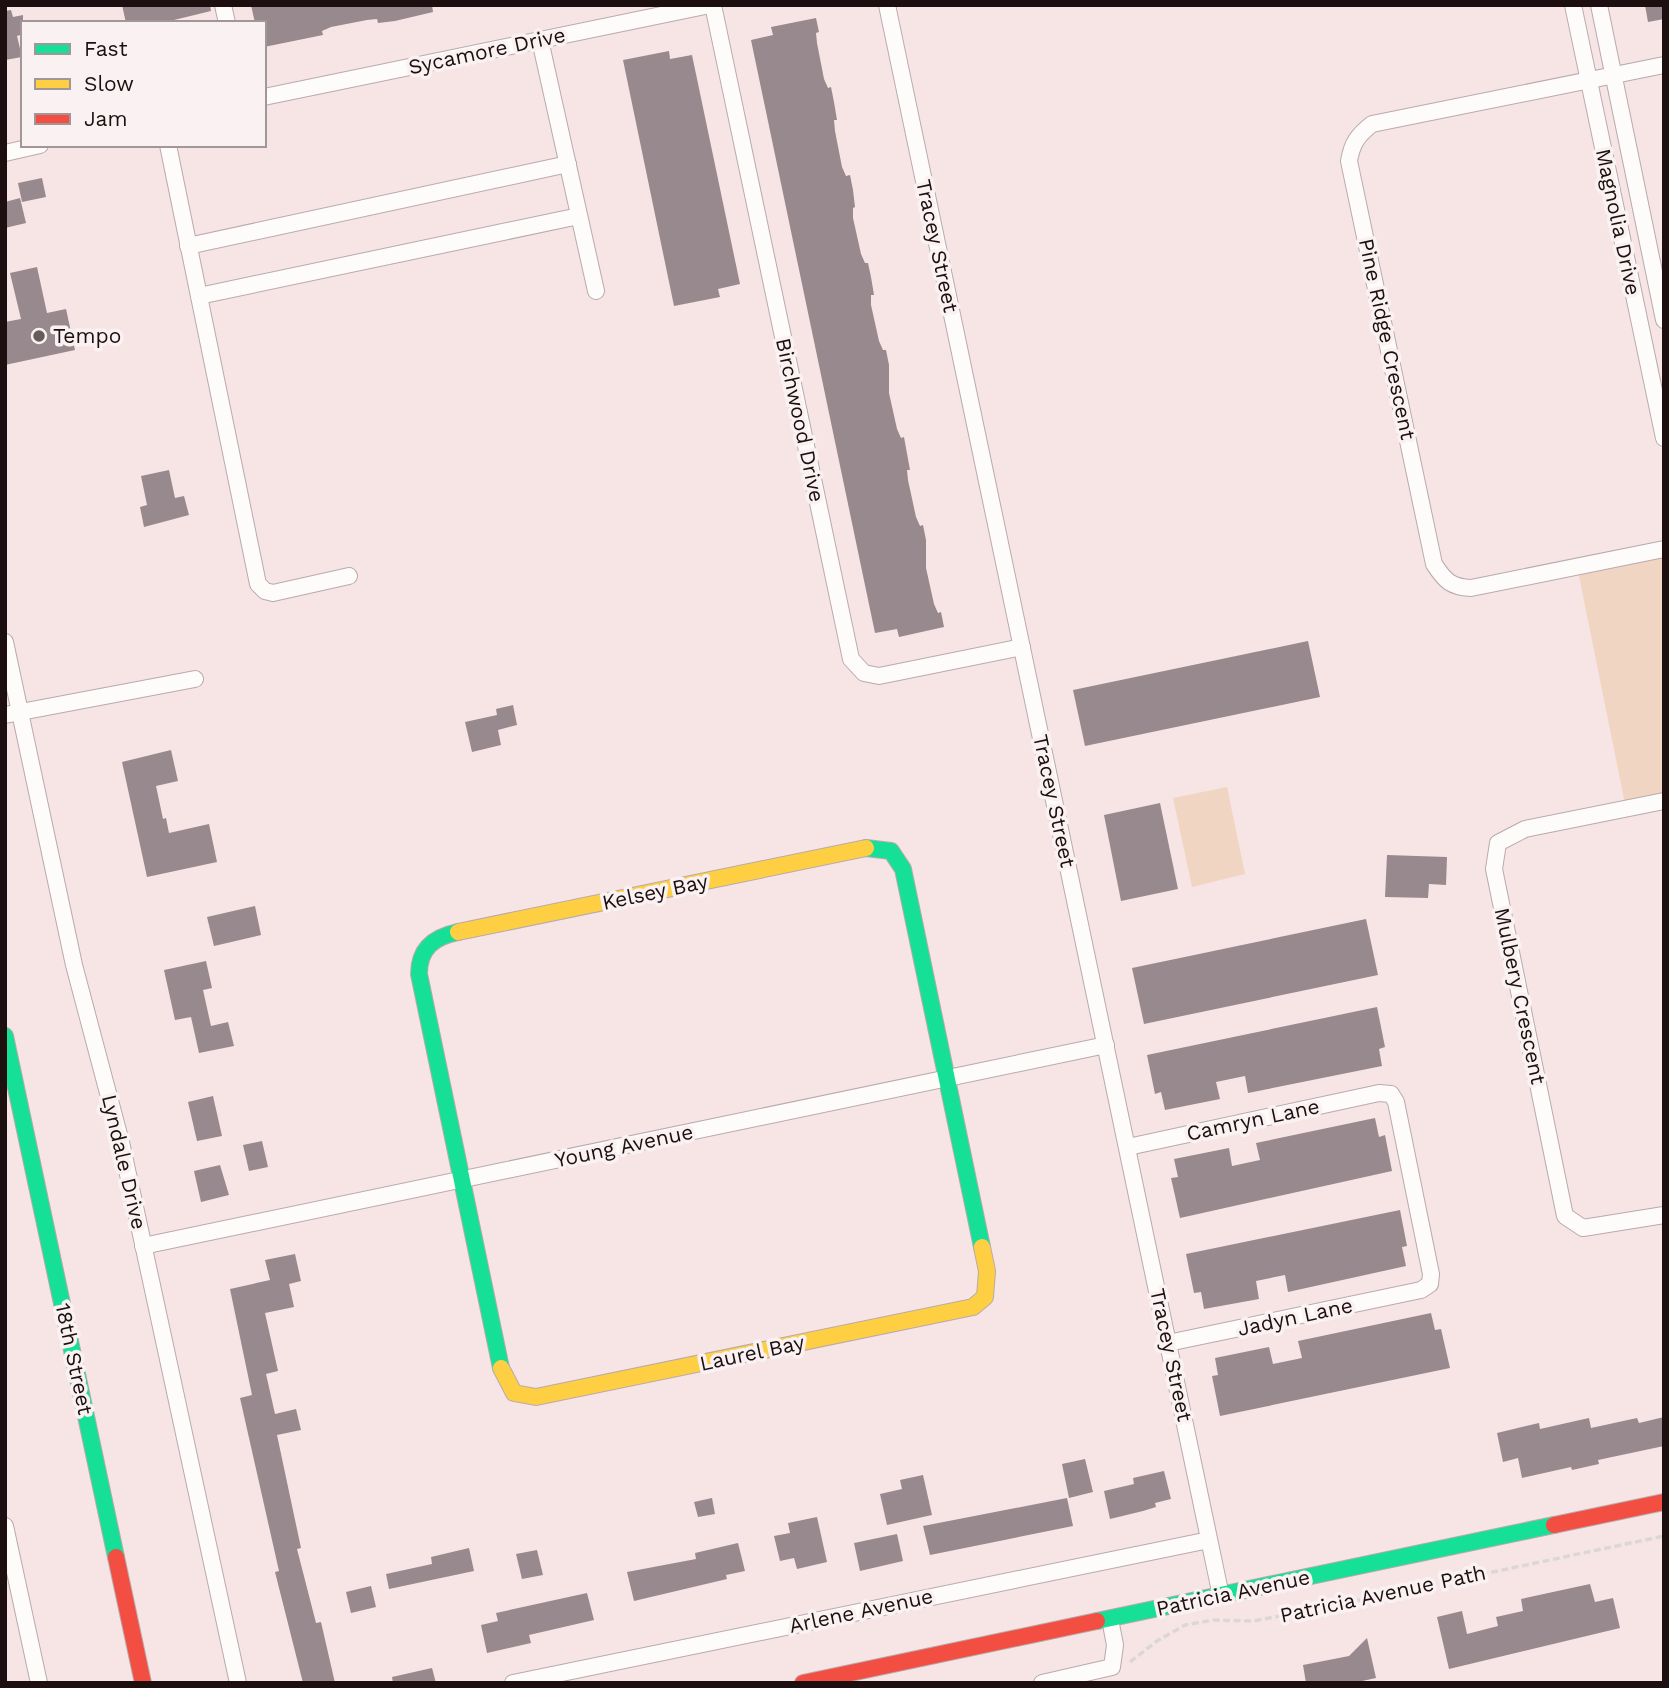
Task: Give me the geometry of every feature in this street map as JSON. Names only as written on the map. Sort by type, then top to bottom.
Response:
[{"type":"street","name":"Sycamore Drive","points":[[266,97],[712,5]]},
{"type":"street","name":"Birchwood Drive","points":[[712,5],[851,659],[864,673],[880,676],[1022,647]]},
{"type":"street","name":"Tracey Street","points":[[887,5],[1221,1596]]},
{"type":"street","name":"Magnolia Drive","points":[[1573,5],[1664,438]]},
{"type":"street","name":"Magnolia Drive","points":[[1599,5],[1664,320]]},
{"type":"street","points":[[540,40],[596,291]]},
{"type":"street","name":"Pine Ridge Crescent","points":[[1664,65],[1372,124],[1359,134],[1352,146],[1349,161],[1434,564],[1443,579],[1455,587],[1471,588],[1664,549]]},
{"type":"street","points":[[5,153],[31,147]]},
{"type":"street","points":[[168,147],[258,584],[265,591],[273,593],[349,576]]},
{"type":"street","points":[[188,246],[568,164]]},
{"type":"street","points":[[199,296],[579,216]]},
{"type":"street","name":"Lyndale Drive","points":[[5,642],[13,714],[117,1129],[238,1683]]},
{"type":"street","points":[[13,714],[195,679]]},
{"type":"street","name":"Mulbery Crescent","points":[[1664,801],[1525,829],[1499,843],[1494,869],[1565,1216],[1583,1228],[1664,1215]]},
{"type":"street","name":"Kelsey Bay","points":[[461,1180],[419,966],[423,949],[429,942],[459,932],[866,848],[884,848],[896,855],[903,869],[948,1078]]},
{"type":"street","name":"18th Street","points":[[5,1036],[143,1683]]},
{"type":"street","name":"Young Avenue","points":[[143,1246],[1106,1045]]},
{"type":"street","name":"Laurel Bay","points":[[461,1180],[503,1376],[510,1389],[521,1396],[536,1397],[951,1312],[980,1303],[987,1291],[988,1277],[948,1078]]},
{"type":"street","name":"Camryn Lane","points":[[1128,1147],[1379,1094],[1391,1094],[1396,1102],[1432,1274],[1430,1284],[1421,1290]]},
{"type":"street","name":"Jadyn Lane","points":[[1168,1343],[1421,1290]]},
{"type":"street","name":"Patricia Avenue","points":[[803,1683],[1664,1502]]},
{"type":"street","points":[[5,1526],[39,1683]]},
{"type":"street","name":"Arlene Avenue","points":[[513,1683],[1209,1540]]},
{"type":"street","points":[[1042,1683],[1112,1667],[1115,1645],[1110,1619]]},
{"type":"path","name":"Patricia Avenue Path","points":[[1112,1667],[1133,1660],[1157,1641],[1185,1625],[1213,1620],[1252,1620],[1312,1610],[1664,1536]]},
{"type":"shaded area","points":[[1664,549],[1664,801],[1626,809],[1577,566]]},
{"type":"shaded area","points":[[1227,787],[1245,874],[1192,887],[1173,798]]},
{"type":"building","points":[[122,5],[210,5],[211,11],[174,21],[126,21]]},
{"type":"building","points":[[251,5],[432,5],[433,12],[395,21],[378,23],[377,19],[331,27],[322,31],[323,35],[266,47],[266,21],[255,21]]},
{"type":"building","points":[[1645,5],[1664,5],[1664,19],[1648,22]]},
{"type":"building","points":[[11,10],[13,17],[23,15],[23,21],[21,35],[17,36],[21,57],[5,60],[5,11]]},
{"type":"building","points":[[816,18],[819,32],[816,33],[817,43],[824,79],[828,88],[831,87],[842,167],[846,176],[850,175],[855,207],[853,218],[861,254],[865,263],[868,263],[871,277],[874,295],[871,295],[871,305],[879,341],[883,350],[886,350],[889,365],[889,393],[897,429],[901,438],[904,437],[910,470],[907,470],[908,480],[916,517],[920,526],[923,525],[926,540],[926,568],[934,604],[938,613],[941,612],[944,627],[899,637],[897,629],[875,633],[751,40],[773,35],[771,27]]},
{"type":"building","points":[[669,51],[670,59],[692,55],[740,284],[718,289],[720,297],[674,306],[623,60]]},
{"type":"building","points":[[42,178],[46,197],[22,202],[18,183]]},
{"type":"building","points":[[20,198],[26,223],[5,228],[5,202]]},
{"type":"building","name":"Tempo","points":[[37,267],[47,313],[66,309],[75,350],[5,365],[5,322],[21,319],[10,273]]},
{"type":"building","points":[[169,470],[175,498],[184,496],[189,515],[144,527],[140,507],[147,505],[141,476]]},
{"type":"building","points":[[1308,641],[1320,697],[1085,746],[1073,690]]},
{"type":"building","points":[[513,705],[517,725],[498,730],[501,745],[472,752],[465,722],[497,715],[496,709]]},
{"type":"building","points":[[171,750],[178,781],[156,786],[163,819],[166,818],[169,833],[209,824],[217,862],[147,877],[122,762]]},
{"type":"building","points":[[1160,803],[1178,889],[1121,901],[1104,815]]},
{"type":"building","points":[[1387,855],[1447,857],[1446,885],[1429,884],[1428,898],[1385,897]]},
{"type":"building","points":[[255,906],[261,935],[214,946],[207,917]]},
{"type":"building","points":[[1366,919],[1378,975],[1144,1024],[1132,968]]},
{"type":"building","points":[[206,961],[212,988],[203,990],[211,1026],[228,1022],[234,1046],[199,1053],[191,1017],[175,1020],[164,970]]},
{"type":"building","points":[[1377,1007],[1385,1047],[1379,1049],[1382,1066],[1248,1093],[1245,1076],[1216,1082],[1220,1099],[1165,1110],[1161,1092],[1155,1094],[1147,1055]]},
{"type":"building","points":[[213,1096],[222,1136],[197,1141],[188,1102]]},
{"type":"building","points":[[1375,1118],[1379,1137],[1385,1135],[1392,1171],[1180,1218],[1171,1178],[1178,1177],[1174,1159],[1229,1148],[1232,1166],[1260,1160],[1256,1143]]},
{"type":"building","points":[[262,1141],[268,1167],[249,1171],[243,1145]]},
{"type":"building","points":[[220,1165],[229,1195],[201,1202],[194,1171]]},
{"type":"building","points":[[1400,1210],[1407,1246],[1402,1247],[1406,1266],[1288,1292],[1285,1275],[1256,1281],[1259,1299],[1204,1309],[1201,1292],[1194,1293],[1186,1254]]},
{"type":"building","points":[[295,1254],[301,1281],[289,1284],[294,1307],[265,1313],[278,1371],[266,1374],[275,1414],[296,1409],[301,1430],[277,1435],[301,1548],[297,1549],[316,1623],[321,1622],[335,1683],[303,1683],[275,1572],[279,1571],[240,1398],[252,1395],[230,1289],[270,1280],[265,1260]]},
{"type":"building","points":[[1431,1313],[1435,1330],[1441,1329],[1450,1368],[1220,1416],[1212,1376],[1218,1375],[1215,1358],[1269,1347],[1273,1364],[1302,1358],[1298,1341]]},
{"type":"building","points":[[1664,1417],[1664,1446],[1598,1460],[1599,1464],[1522,1478],[1518,1458],[1503,1462],[1497,1433],[1539,1423],[1540,1429],[1589,1418],[1591,1428],[1637,1418],[1639,1423]]},
{"type":"building","points":[[1085,1459],[1093,1492],[1069,1498],[1062,1464]]},
{"type":"building","points":[[1164,1471],[1171,1499],[1155,1503],[1156,1507],[1110,1519],[1104,1491],[1134,1484],[1133,1478]]},
{"type":"building","points":[[923,1475],[932,1515],[887,1525],[880,1494],[902,1489],[900,1480]]},
{"type":"building","points":[[712,1498],[715,1514],[698,1517],[694,1502]]},
{"type":"building","points":[[1067,1498],[1073,1526],[930,1555],[923,1526]]},
{"type":"building","points":[[817,1517],[827,1562],[797,1569],[794,1558],[780,1561],[774,1536],[790,1533],[788,1523]]},
{"type":"building","points":[[897,1534],[903,1561],[860,1571],[854,1543]]},
{"type":"building","points":[[738,1543],[745,1571],[726,1575],[727,1579],[634,1601],[627,1572],[696,1559],[695,1553]]},
{"type":"building","points":[[469,1548],[474,1571],[389,1589],[386,1574],[432,1564],[431,1557]]},
{"type":"building","points":[[537,1550],[543,1575],[522,1579],[516,1554]]},
{"type":"building","points":[[1590,1584],[1595,1602],[1613,1598],[1620,1628],[1449,1669],[1437,1617],[1462,1611],[1467,1634],[1498,1626],[1496,1617],[1523,1611],[1521,1599]]},
{"type":"building","points":[[371,1586],[376,1607],[351,1613],[346,1592]]},
{"type":"building","points":[[587,1593],[594,1620],[529,1635],[531,1643],[487,1653],[481,1625],[498,1621],[496,1613]]},
{"type":"building","points":[[1367,1638],[1376,1678],[1353,1683],[1306,1683],[1303,1665],[1349,1656]]},
{"type":"building","points":[[432,1668],[436,1683],[393,1683],[392,1677]]},
{"type":"traffic: fast","points":[[866,848],[891,851],[903,869],[982,1247]]},
{"type":"traffic: fast","points":[[458,932],[442,937],[430,945],[422,957],[419,974],[501,1368]]},
{"type":"traffic: fast","points":[[5,1036],[116,1557]]},
{"type":"traffic: fast","points":[[1097,1621],[1554,1525]]},
{"type":"traffic: slow","points":[[458,932],[866,848]]},
{"type":"traffic: slow","points":[[501,1368],[514,1393],[536,1397],[973,1307],[985,1297],[987,1271],[982,1247]]},
{"type":"traffic: jam","points":[[1554,1525],[1664,1502]]},
{"type":"traffic: jam","points":[[116,1557],[143,1683]]},
{"type":"traffic: jam","points":[[803,1683],[1097,1621]]},
{"type":"place","name":"Tempo","points":[[39,336]]}]
